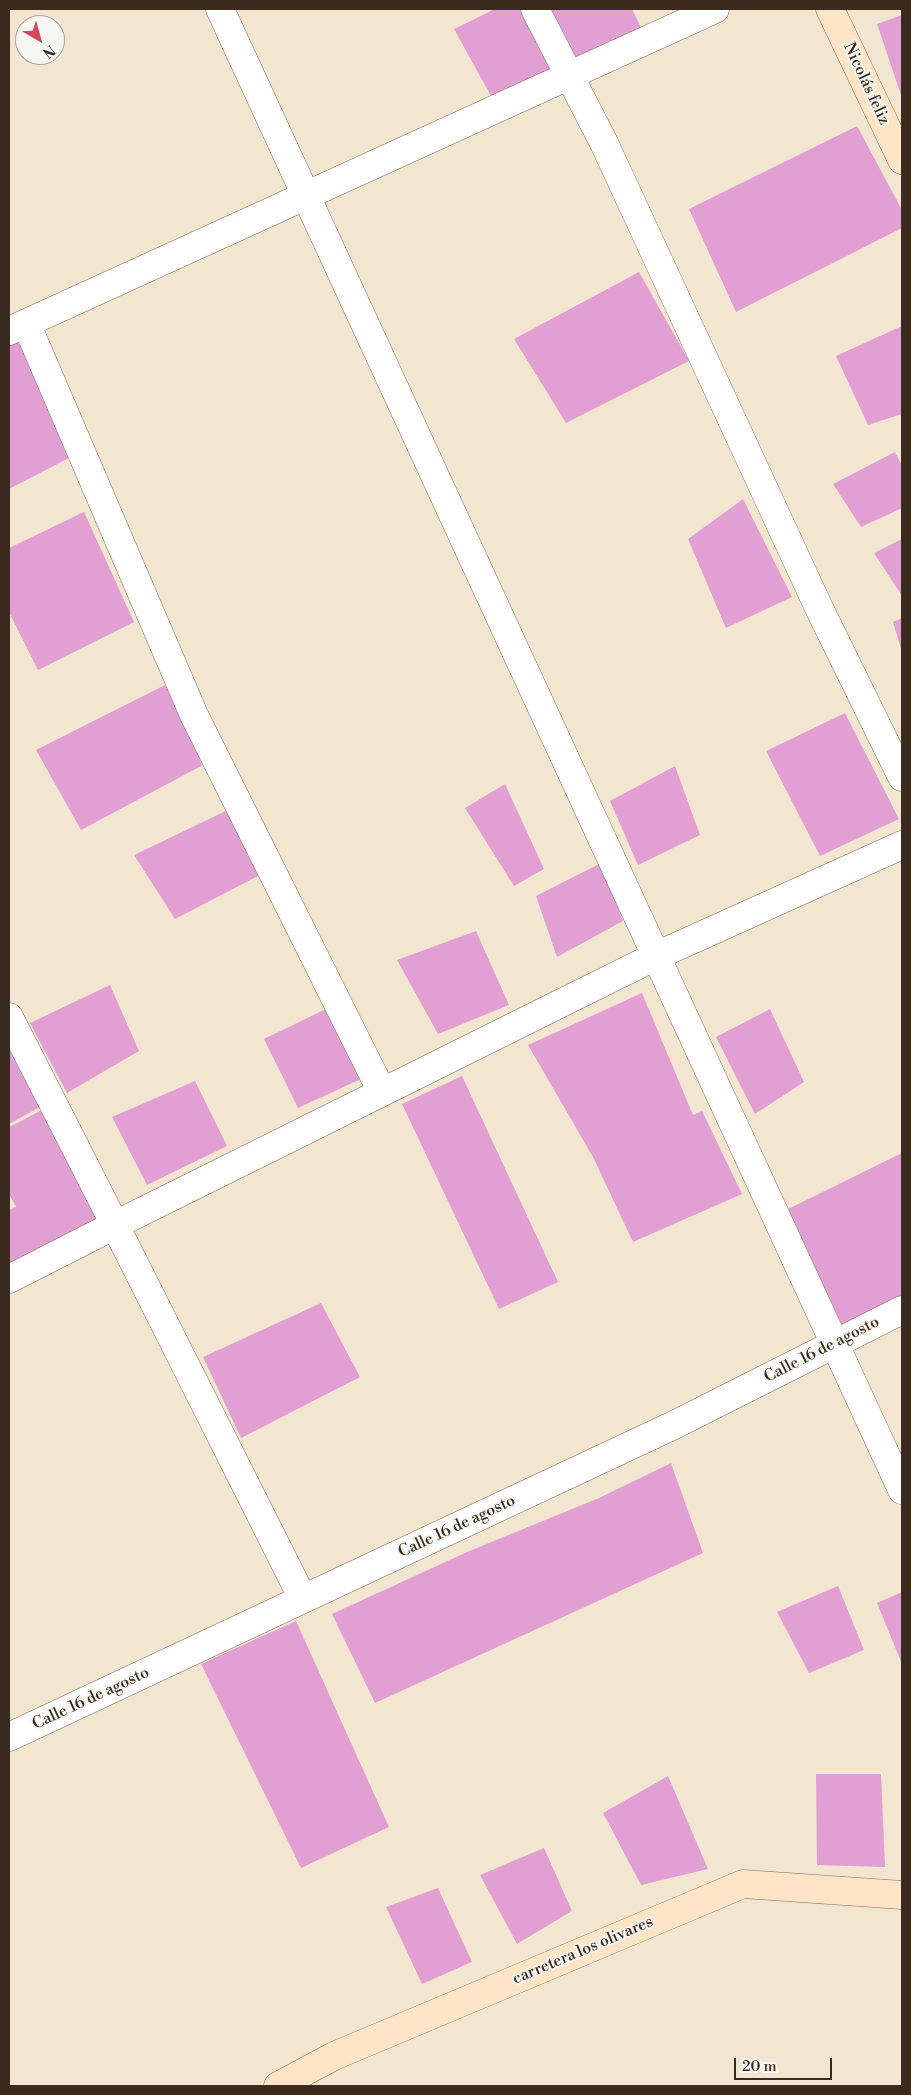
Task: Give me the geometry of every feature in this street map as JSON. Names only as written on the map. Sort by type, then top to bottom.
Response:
[{"type":"main road","name":"Nicolás feliz","points":[[830,9],[902,160]]},
{"type":"main road","name":"carretera los olivares","points":[[278,2086],[334,2056],[743,1884],[902,1895]]},
{"type":"street","points":[[220,9],[902,1490]]},
{"type":"street","points":[[535,9],[608,152],[820,608],[902,777]]},
{"type":"street","points":[[382,1092],[194,715],[18,327],[715,9]]},
{"type":"street","points":[[9,1279],[656,956],[902,845]]},
{"type":"street","points":[[9,1017],[303,1599]]},
{"type":"street","name":"Calle 16 de agosto","points":[[9,1737],[674,1425],[902,1310]]},
{"type":"building","points":[[495,9],[524,9],[554,69],[491,96],[454,29]]},
{"type":"building","points":[[551,9],[632,9],[641,28],[577,59]]},
{"type":"building","points":[[902,15],[902,98],[877,24]]},
{"type":"building","points":[[857,126],[902,210],[902,228],[736,312],[689,209]]},
{"type":"building","points":[[639,272],[689,361],[566,423],[514,339]]},
{"type":"building","points":[[902,326],[902,414],[868,425],[836,356]]},
{"type":"building","points":[[20,339],[69,458],[9,489],[9,344]]},
{"type":"building","points":[[895,452],[902,466],[902,508],[861,527],[833,484]]},
{"type":"building","points":[[743,499],[792,597],[726,628],[688,539]]},
{"type":"building","points":[[84,512],[134,622],[38,670],[9,612],[9,548]]},
{"type":"building","points":[[902,539],[902,596],[874,553]]},
{"type":"building","points":[[902,618],[902,652],[893,622]]},
{"type":"building","points":[[165,685],[203,765],[81,830],[36,750]]},
{"type":"building","points":[[845,713],[899,819],[820,856],[766,751]]},
{"type":"building","points":[[675,766],[700,835],[638,865],[610,801]]},
{"type":"building","points":[[505,784],[544,869],[514,886],[465,808]]},
{"type":"building","points":[[230,809],[262,874],[175,919],[134,855]]},
{"type":"building","points":[[601,863],[623,921],[557,957],[536,896]]},
{"type":"building","points":[[476,931],[509,1005],[438,1034],[397,960]]},
{"type":"building","points":[[110,985],[139,1051],[67,1093],[30,1023]]},
{"type":"building","points":[[642,993],[693,1115],[702,1111],[742,1194],[633,1242],[593,1157],[528,1045]]},
{"type":"building","points":[[326,1009],[361,1079],[298,1108],[264,1039]]},
{"type":"building","points":[[770,1009],[804,1082],[755,1114],[716,1037]]},
{"type":"building","points":[[9,1044],[40,1107],[9,1124]]},
{"type":"building","points":[[462,1076],[558,1282],[499,1309],[402,1104]]},
{"type":"building","points":[[195,1081],[227,1146],[147,1185],[112,1117]]},
{"type":"building","points":[[44,1109],[105,1221],[9,1263],[9,1210],[16,1207],[9,1194],[9,1127]]},
{"type":"building","points":[[902,1153],[902,1296],[839,1330],[784,1211]]},
{"type":"building","points":[[321,1303],[360,1377],[241,1438],[203,1357]]},
{"type":"building","points":[[671,1463],[703,1553],[375,1703],[332,1614],[467,1552],[599,1498]]},
{"type":"building","points":[[838,1586],[864,1650],[809,1673],[777,1612]]},
{"type":"building","points":[[902,1592],[902,1664],[877,1603]]},
{"type":"building","points":[[296,1621],[389,1827],[301,1868],[201,1664]]},
{"type":"building","points":[[816,1774],[881,1774],[885,1867],[817,1865]]},
{"type":"building","points":[[668,1776],[708,1869],[641,1885],[603,1813]]},
{"type":"building","points":[[544,1848],[572,1911],[517,1944],[480,1875]]},
{"type":"building","points":[[438,1888],[472,1962],[422,1984],[386,1907]]}]
